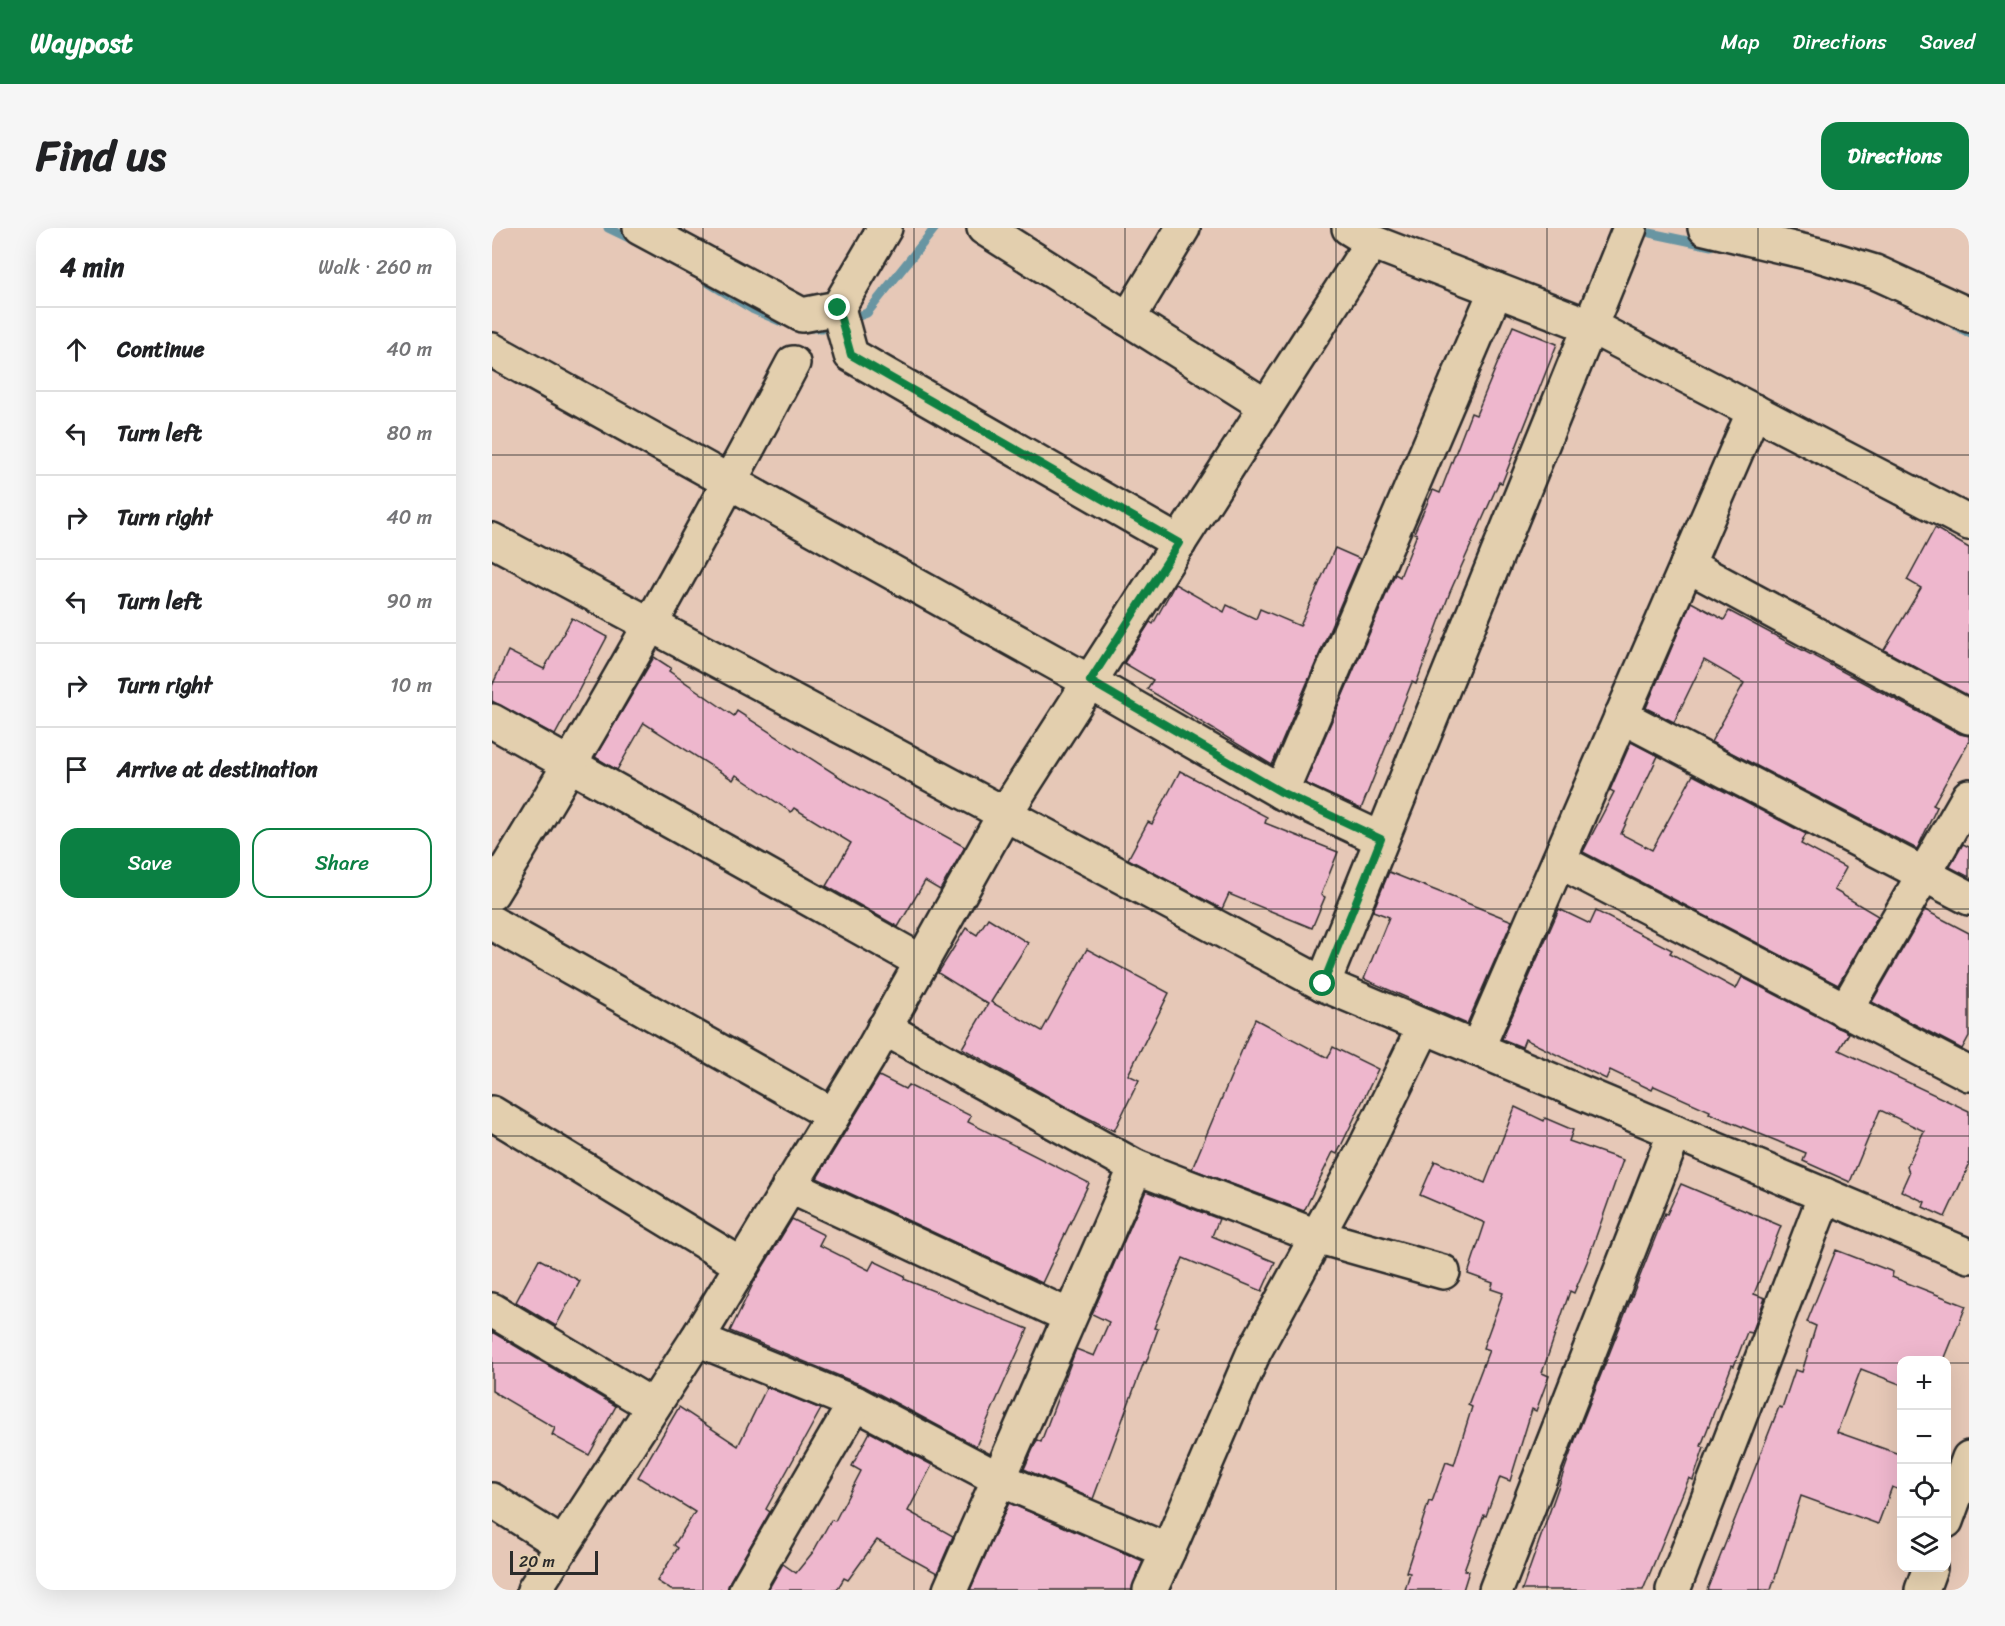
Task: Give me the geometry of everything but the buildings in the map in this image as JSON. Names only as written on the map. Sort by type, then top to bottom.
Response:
[{"type":"street","points":[[640,228],[802,315],[838,308]]},
{"type":"street","points":[[885,228],[838,308],[851,355],[1179,543]]},
{"type":"street","points":[[984,228],[1266,406]]},
{"type":"street","points":[[1128,319],[1183,228]]},
{"type":"street","points":[[1323,984],[1630,228]]},
{"type":"street","points":[[1705,228],[1819,255],[1875,272],[1969,315]]},
{"type":"street","points":[[534,1590],[697,1339],[833,1115],[1004,815],[1266,406],[1360,235],[1590,326],[1969,523]]},
{"type":"street","points":[[1281,792],[1496,290]]},
{"type":"street","points":[[492,350],[1090,681],[1281,792],[1381,839]]},
{"type":"street","points":[[492,893],[570,765],[650,625],[793,363]]},
{"type":"street","points":[[1477,1049],[1754,411]]},
{"type":"street","points":[[492,540],[1323,984],[1969,1256]]},
{"type":"street","points":[[1687,565],[1969,717]]},
{"type":"street","points":[[1621,717],[1969,898]]},
{"type":"street","points":[[492,721],[922,962]]},
{"type":"street","points":[[1845,1011],[1969,796]]},
{"type":"street","points":[[1559,861],[1969,1074]]},
{"type":"street","points":[[492,922],[833,1115]]},
{"type":"street","points":[[1150,1590],[1254,1352],[1365,1148],[1424,1027]]},
{"type":"street","points":[[884,1028],[1136,1167],[1317,1236],[1443,1272]]},
{"type":"street","points":[[492,1113],[742,1264]]},
{"type":"street","points":[[1496,1590],[1675,1132]]},
{"type":"street","points":[[950,1590],[997,1478],[1136,1167]]},
{"type":"street","points":[[789,1186],[1069,1316]]},
{"type":"street","points":[[1673,1590],[1825,1195]]},
{"type":"street","points":[[492,1310],[653,1406]]},
{"type":"street","points":[[697,1339],[855,1402],[997,1478],[1168,1551]]},
{"type":"street","points":[[746,1590],[855,1402]]},
{"type":"street","points":[[1948,1518],[1969,1458]]},
{"type":"street","points":[[492,1500],[563,1545]]},
{"type":"street","points":[[1922,1590],[1929,1572]]},
{"type":"waterway","points":[[608,228],[635,241]]},
{"type":"waterway","points":[[810,328],[826,328],[867,313],[935,228]]},
{"type":"waterway","points":[[1650,233],[1711,246]]},
{"type":"waterway","points":[[707,282],[752,309],[782,322]]},
{"type":"waterway","points":[[1953,324],[1969,333]]},
{"type":"route","points":[[838,308],[851,355],[1179,543],[1090,681],[1281,792],[1381,839],[1323,984]]}]
